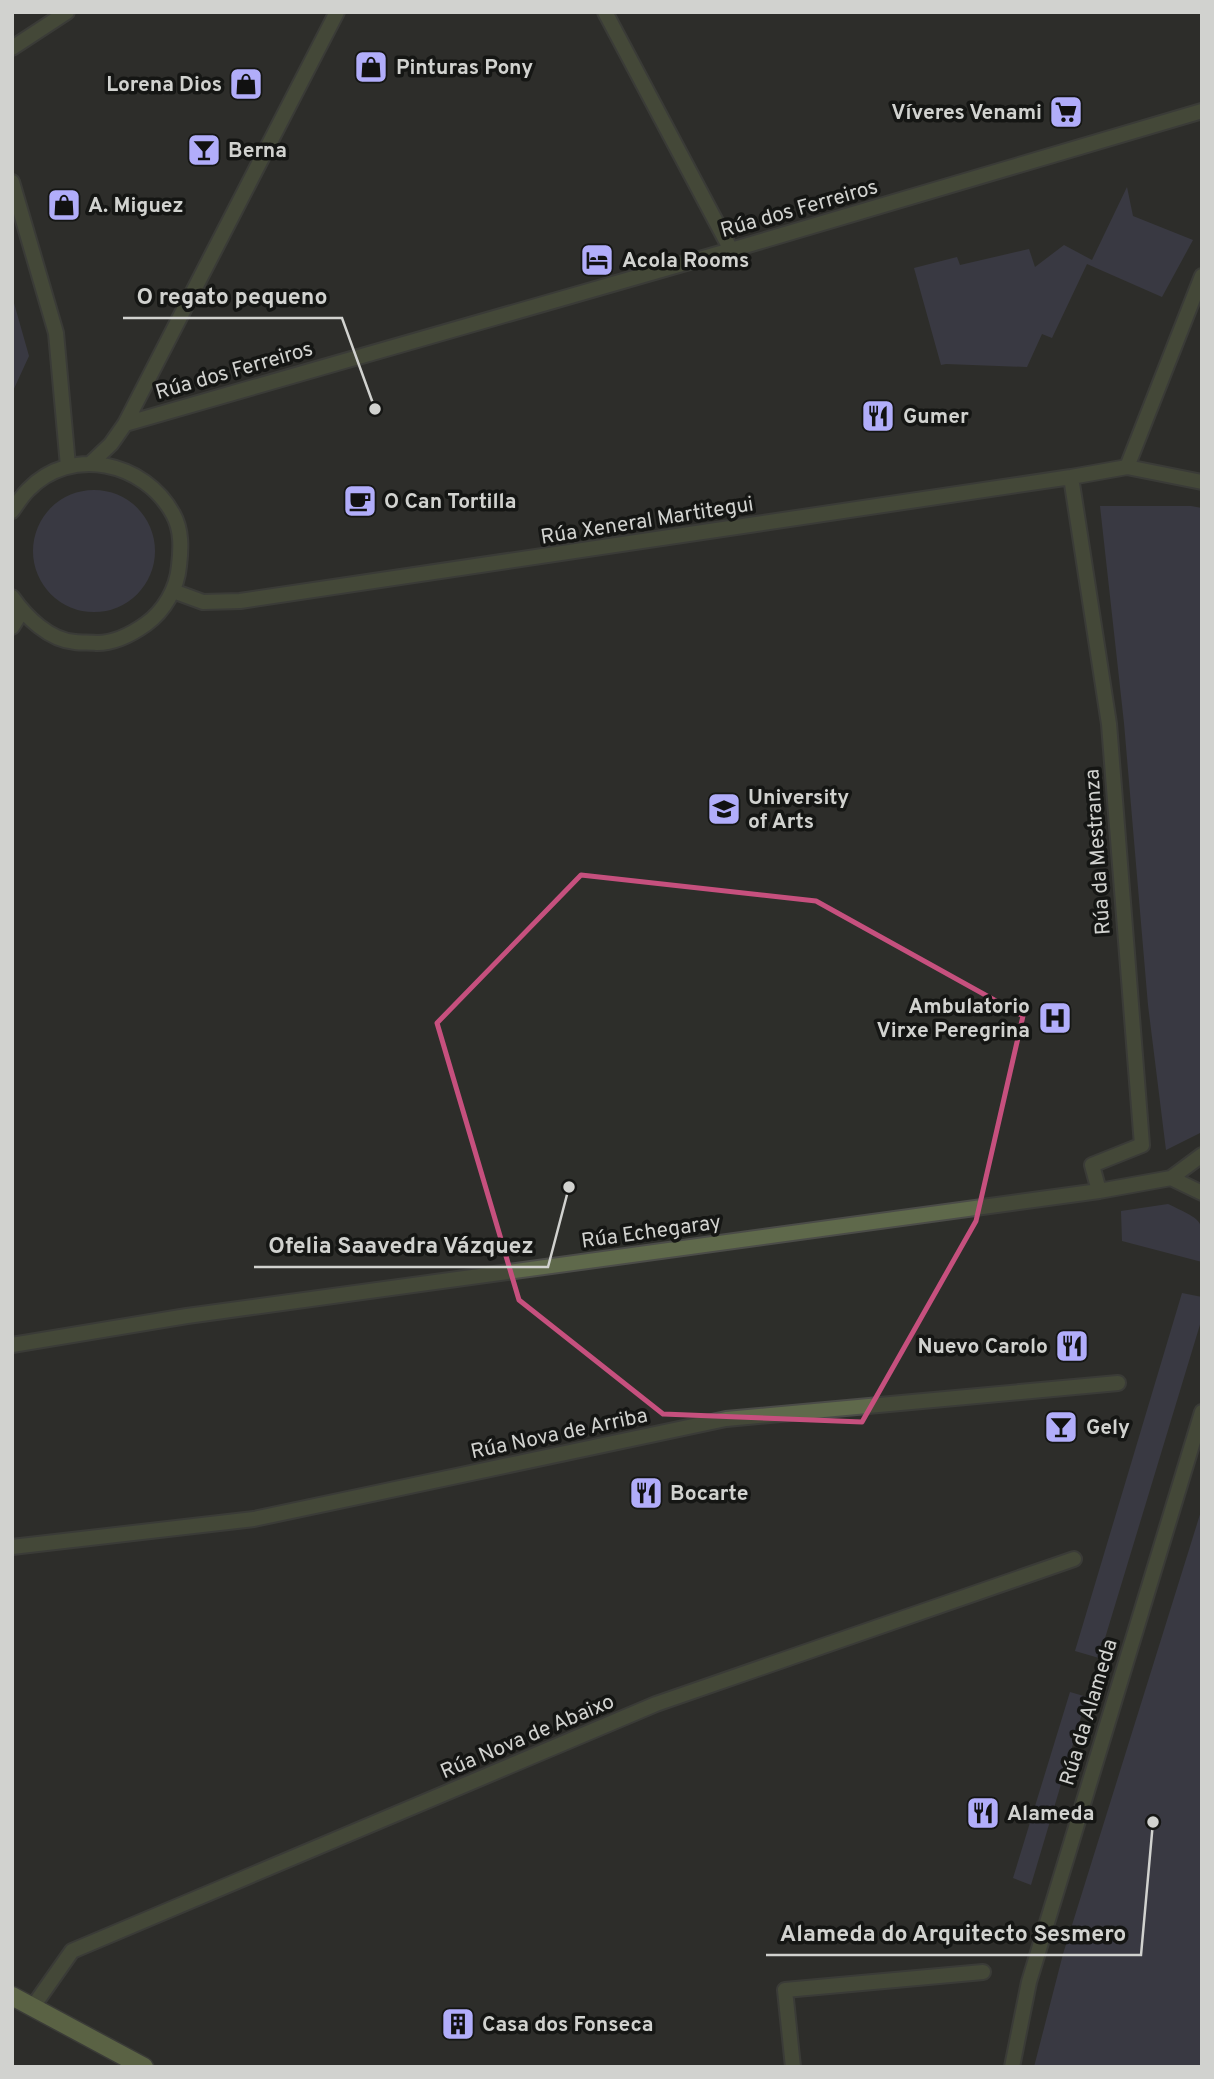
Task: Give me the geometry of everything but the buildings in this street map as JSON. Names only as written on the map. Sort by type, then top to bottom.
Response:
[{"type":"main road","points":[[12,1996],[144,2067]]},
{"type":"street","points":[[12,48],[67,12]]},
{"type":"street","points":[[91,463],[111,444],[125,424],[337,12]]},
{"type":"street","points":[[605,12],[731,250]]},
{"type":"street","name":"Rúa dos Ferreiros","points":[[125,424],[1202,111]]},
{"type":"street","points":[[12,182],[56,334],[68,466]]},
{"type":"street","points":[[1202,276],[1127,467],[1202,482]]},
{"type":"street","points":[[12,511],[28,489],[47,475],[68,466],[91,463],[114,466],[131,472],[158,492],[174,516],[181,544],[178,575],[173,592],[156,617],[132,634],[103,643],[73,642],[45,631],[22,611],[12,597]]},
{"type":"street","name":"Rúa Xeneral Martitegui","points":[[173,592],[203,602],[240,601],[1127,467]]},
{"type":"street","name":"Rúa da Mestranza","points":[[1072,477],[1109,724],[1142,1145],[1092,1165],[1098,1191]]},
{"type":"street","points":[[12,627],[22,611]]},
{"type":"street","name":"Rúa Echegaray","points":[[12,1345],[187,1316],[1098,1191],[1171,1178],[1202,1155]]},
{"type":"street","points":[[1171,1178],[1202,1194]]},
{"type":"street","name":"Rúa Nova de Arriba","points":[[12,1547],[254,1519],[726,1419],[1118,1383]]},
{"type":"street","name":"Rúa da Alameda","points":[[1013,2067],[1029,1982],[1202,1412]]},
{"type":"street","name":"Rúa Nova de Abaixo","points":[[32,2008],[72,1951],[656,1704],[1074,1559]]},
{"type":"street","points":[[793,2067],[785,1990],[983,1972]]},
{"type":"highlighted area","points":[[581,875],[816,901],[1023,1016],[976,1221],[862,1422],[663,1414],[519,1300],[437,1023]]},
{"type":"shaded area","points":[[1127,187],[1133,216],[1193,240],[1162,297],[1087,264],[1052,338],[1042,334],[1027,367],[941,365],[914,268],[957,257],[960,265],[1029,249],[1035,267],[1064,245],[1092,260]]},
{"type":"shaded area","points":[[12,296],[29,356],[12,393]]},
{"type":"shaded area","points":[[94,490],[117,495],[137,508],[150,528],[155,551],[150,574],[137,594],[117,607],[94,612],[71,607],[51,594],[38,574],[33,551],[38,528],[51,508],[71,495]]},
{"type":"shaded area","points":[[1100,506],[1202,508],[1202,1132],[1166,1150],[1148,1005],[1124,723]]},
{"type":"shaded area","points":[[1168,1204],[1190,1215],[1200,1224],[1202,1262],[1122,1241],[1121,1211]]},
{"type":"shaded area","points":[[1182,1293],[1202,1297],[1202,1318],[1099,1658],[1075,1651]]},
{"type":"shaded area","points":[[1202,1508],[1202,2067],[1034,2067],[1063,1954]]},
{"type":"shaded area","points":[[1070,1692],[1087,1697],[1031,1885],[1013,1878]]},
{"type":"place","name":"Pinturas Pony","points":[[371,67]]},
{"type":"place","name":"Lorena Dios","points":[[246,84]]},
{"type":"place","name":"Víveres Venami","points":[[1066,112]]},
{"type":"place","name":"Berna","points":[[204,150]]},
{"type":"place","name":"A. Miguez","points":[[64,205]]},
{"type":"place","name":"Acola Rooms","points":[[597,260]]},
{"type":"place","name":"O regato pequeno","points":[[375,409]]},
{"type":"place","name":"Gumer","points":[[878,416]]},
{"type":"place","name":"O Can Tortilla","points":[[360,501]]},
{"type":"place","name":"University of Arts","points":[[724,809]]},
{"type":"place","name":"Ambulatorio Virxe Peregrina","points":[[1055,1018]]},
{"type":"place","name":"Ofelia Saavedra Vázquez","points":[[569,1187]]},
{"type":"place","name":"Nuevo Carolo","points":[[1072,1346]]},
{"type":"place","name":"Gely","points":[[1061,1427]]},
{"type":"place","name":"Bocarte","points":[[646,1493]]},
{"type":"place","name":"Alameda","points":[[983,1813]]},
{"type":"place","name":"Alameda do Arquitecto Sesmero","points":[[1153,1822]]},
{"type":"place","name":"Casa dos Fonseca","points":[[458,2024]]}]
